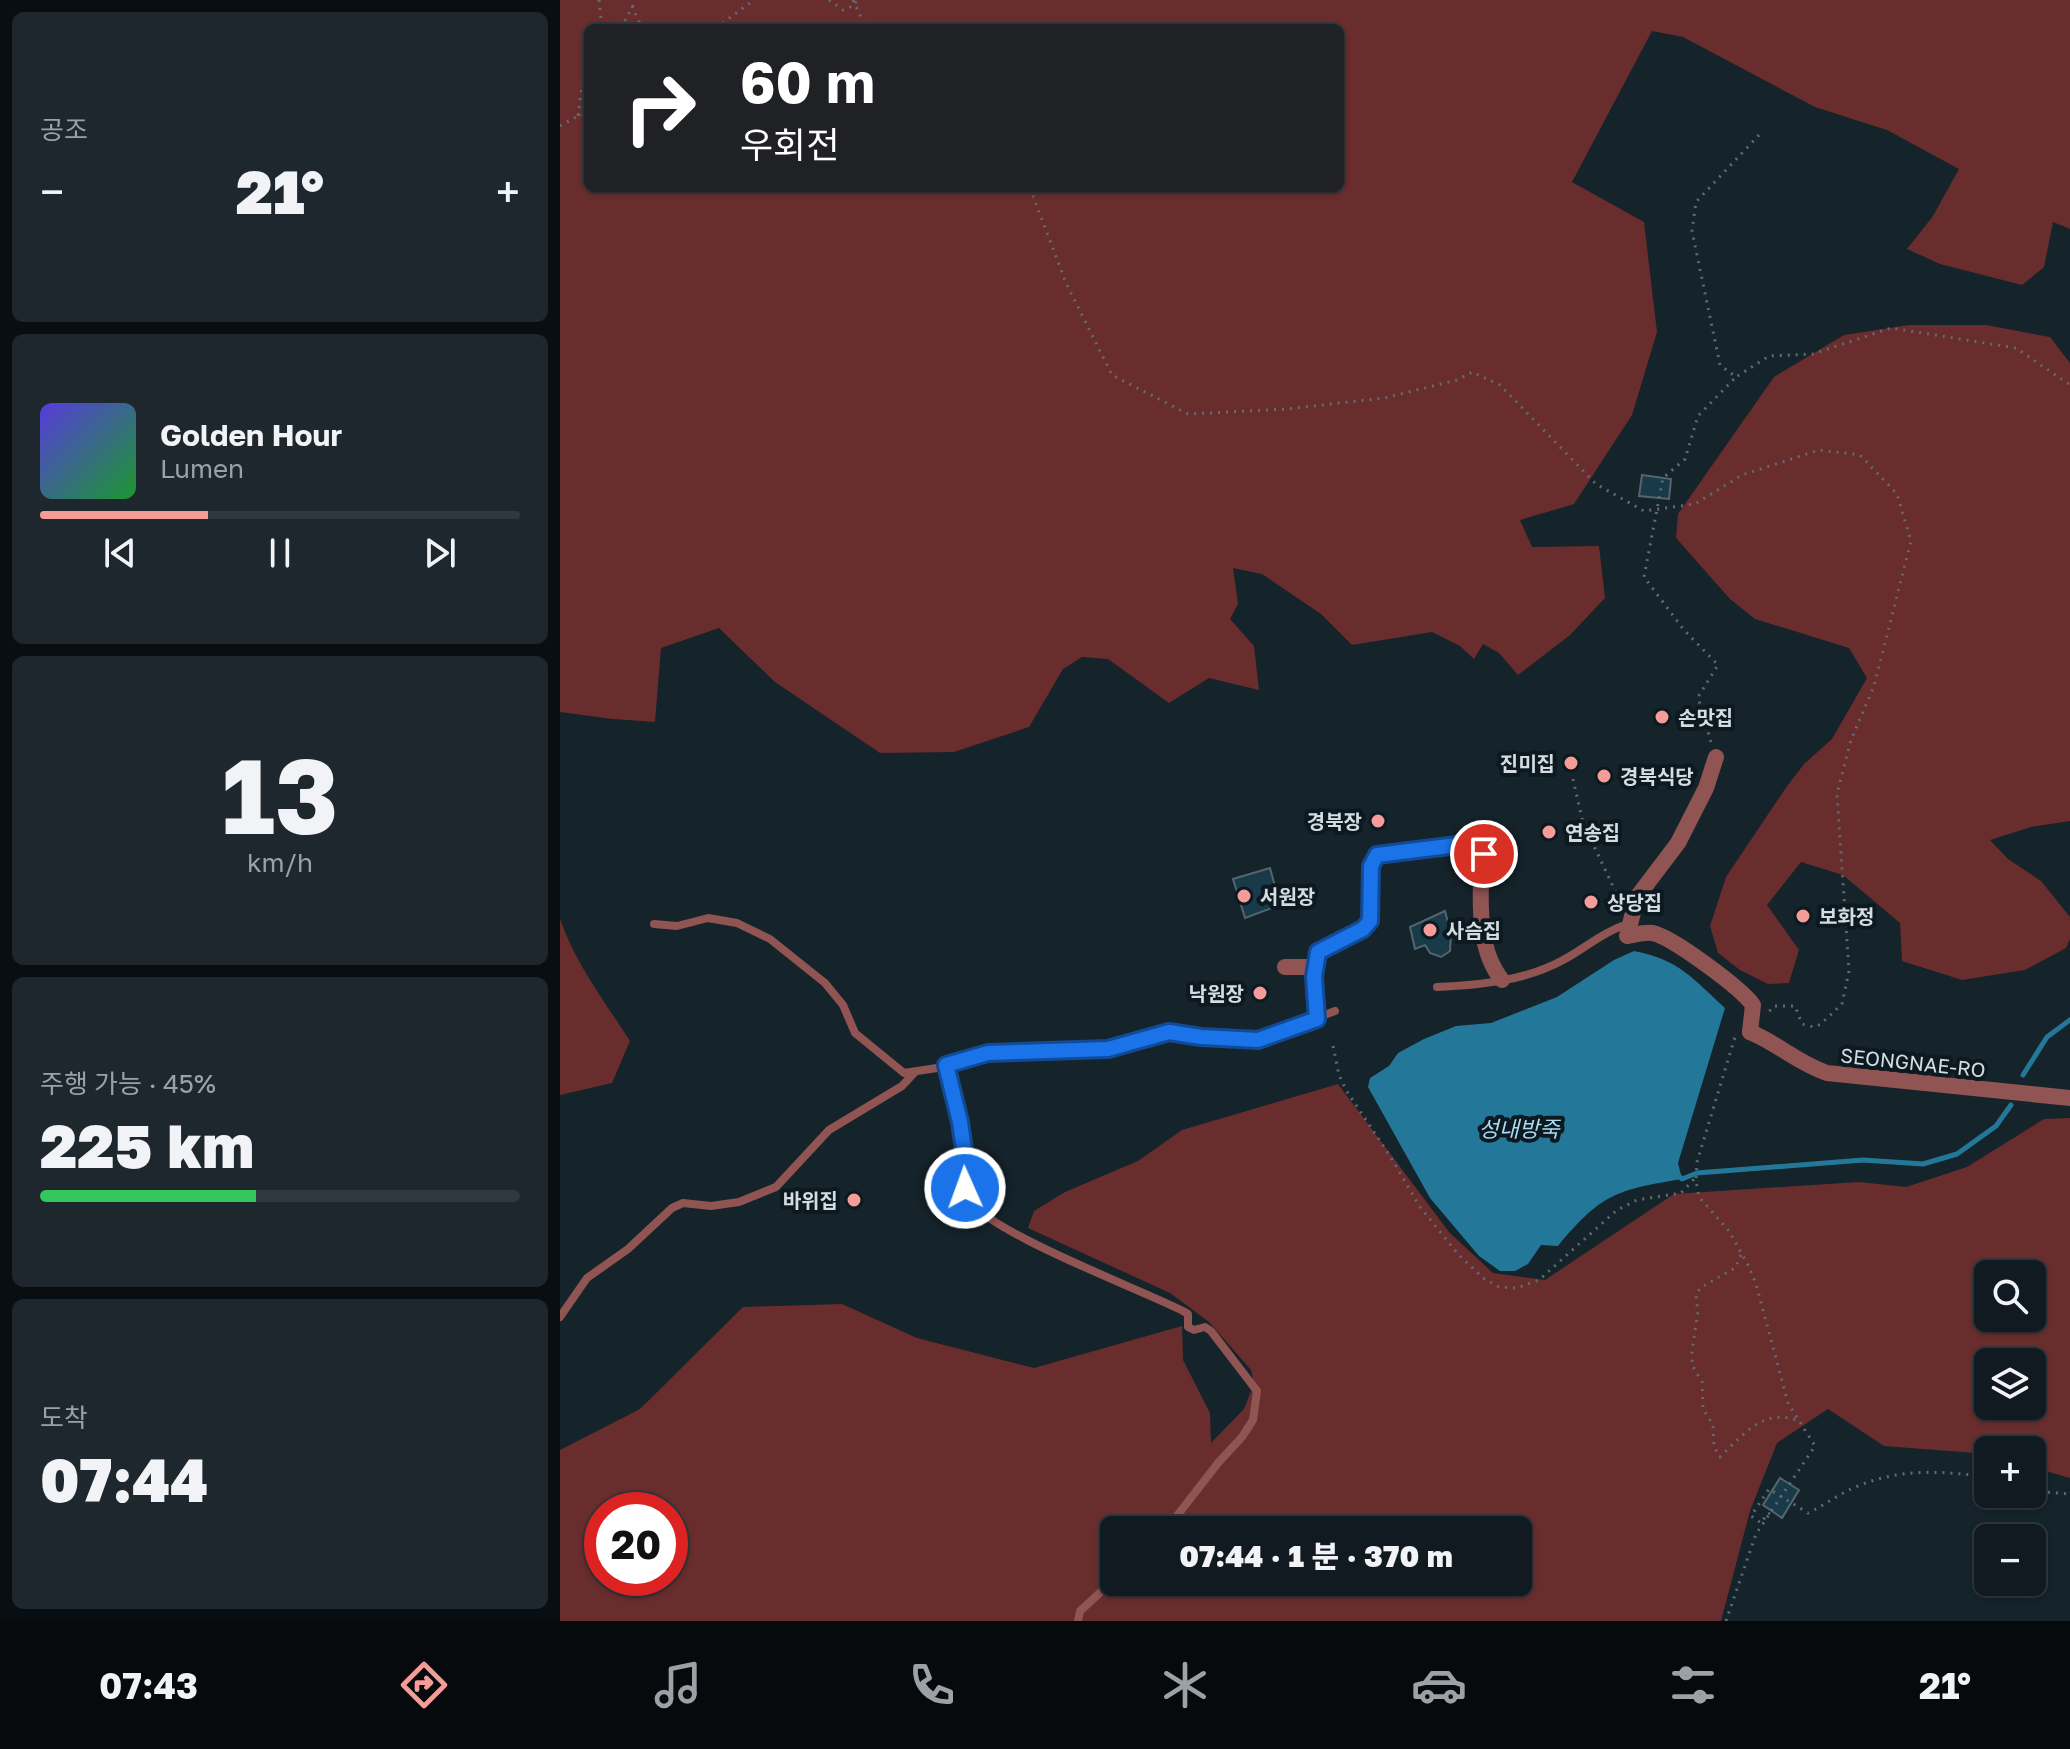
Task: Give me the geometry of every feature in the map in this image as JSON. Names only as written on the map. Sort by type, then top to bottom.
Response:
[{"type":"street","points":[[1716,757],[1706,788],[1678,843],[1637,897],[1627,936],[1652,933],[1695,957],[1745,994],[1753,1005],[1743,1033]]},
{"type":"street","points":[[1317,1019],[1314,967],[1318,952],[1363,929],[1370,921],[1371,866],[1377,855],[1473,843],[1482,847],[1486,950],[1491,967],[1502,980]]},
{"type":"street","points":[[1285,967],[1314,967]]},
{"type":"street","name":"SEONGNAE-RO","points":[[1743,1033],[1774,1042],[1784,1053],[1827,1073],[2070,1098]]},
{"type":"lane","points":[[654,924],[677,926],[708,918],[737,923],[770,939],[835,993],[855,1033],[904,1073],[988,1053],[1108,1049],[1169,1032],[1258,1040],[1335,1011]]},
{"type":"lane","points":[[1437,987],[1490,984],[1536,972],[1622,926],[1627,936]]},
{"type":"lane","points":[[946,1065],[960,1122],[965,1188],[974,1208],[1053,1253],[1188,1314],[1188,1327],[1194,1330],[1205,1327],[1211,1331],[1257,1391],[1253,1420],[1177,1516]]},
{"type":"lane","points":[[560,1317],[587,1278],[628,1249],[672,1208],[683,1203],[711,1206],[739,1202],[776,1187],[783,1183],[829,1130],[902,1086],[915,1072]]},
{"type":"lane","points":[[1078,1621],[1080,1611],[1100,1593]]},
{"type":"path","points":[[599,0],[602,24]]},
{"type":"path","points":[[623,24],[636,0]]},
{"type":"path","points":[[721,24],[754,0]]},
{"type":"path","points":[[829,0],[843,10],[855,2],[864,24]]},
{"type":"path","points":[[631,5],[640,24]]},
{"type":"path","points":[[578,116],[584,81]]},
{"type":"path","points":[[578,116],[584,108]]},
{"type":"path","points":[[560,126],[584,115]]},
{"type":"path","points":[[1736,377],[1720,365],[1692,231],[1696,202],[1759,135]]},
{"type":"path","points":[[1032,192],[1066,283],[1112,375],[1188,414],[1287,409],[1384,398],[1457,380],[1472,372],[1500,385],[1596,484],[1644,511],[1695,504],[1742,475],[1819,450],[1860,455],[1897,494],[1911,541],[1874,686],[1851,740],[1837,794],[1849,971],[1842,1004],[1814,1027],[1802,1024],[1795,1006],[1774,1006],[1743,1033],[1697,1162],[1699,1197],[1729,1231],[1756,1284],[1788,1403],[1815,1446],[1752,1543],[1726,1621]]},
{"type":"path","points":[[1716,757],[1698,697],[1718,665],[1684,630],[1644,577],[1663,478],[1685,459],[1698,416],[1736,377],[1769,356],[1813,354],[1891,328],[2016,348],[2070,385]]},
{"type":"path","points":[[1573,779],[1583,823],[1619,895],[1622,909]]},
{"type":"path","points":[[1333,1046],[1339,1075],[1346,1090],[1420,1207],[1458,1254],[1483,1278],[1499,1287],[1517,1288],[1539,1280],[1617,1210],[1637,1200],[1681,1193],[1696,1179]]},
{"type":"path","points":[[1741,1254],[1735,1268],[1700,1288],[1696,1295],[1698,1312],[1692,1365],[1702,1382],[1703,1409],[1713,1425],[1714,1447],[1720,1457],[1745,1432],[1777,1415],[1799,1421]]},
{"type":"path","points":[[1770,1514],[1761,1523],[1751,1516],[1769,1489],[1808,1513],[1855,1487],[1893,1476],[1932,1471],[1974,1476]]},
{"type":"path","points":[[2046,1492],[2070,1494]]},
{"type":"shaded area","points":[[560,0],[2070,0],[2070,229],[2053,222],[2044,267],[2022,285],[1940,264],[1907,249],[1933,216],[1959,169],[1887,130],[1815,107],[1683,37],[1652,31],[1572,182],[1644,222],[1657,332],[1632,415],[1574,504],[1520,520],[1532,547],[1599,546],[1605,598],[1570,635],[1518,675],[1499,653],[1483,644],[1474,659],[1460,646],[1432,632],[1352,645],[1321,614],[1262,574],[1233,568],[1238,604],[1230,619],[1254,646],[1259,690],[1209,678],[1169,703],[1108,659],[1082,657],[1063,669],[1029,727],[954,752],[880,753],[775,682],[719,628],[661,648],[655,722],[560,712]]},
{"type":"shaded area","points":[[1909,325],[1986,325],[2050,337],[2070,363],[2070,821],[2031,827],[1990,840],[2008,859],[2041,881],[2070,917],[2070,939],[2066,948],[2025,970],[1962,980],[1902,961],[1900,923],[1843,875],[1801,862],[1767,905],[1799,950],[1789,983],[1768,984],[1740,970],[1718,953],[1710,926],[1726,877],[1804,764],[1832,739],[1867,678],[1849,648],[1755,619],[1730,599],[1676,538],[1678,514],[1774,377],[1844,335]]},
{"type":"shaded area","points":[[560,919],[582,967],[630,1041],[612,1083],[560,1095]]},
{"type":"shaded area","points":[[1338,1084],[1449,1232],[1493,1273],[1545,1280],[1674,1194],[1859,1182],[1906,1187],[1967,1167],[2044,1119],[2070,1118],[2070,1478],[2046,1471],[2046,1436],[1974,1436],[1974,1453],[1884,1446],[1828,1409],[1777,1443],[1750,1511],[1721,1621],[560,1621],[560,1450],[640,1409],[743,1307],[842,1304],[917,1338],[1034,1368],[1182,1326],[1183,1360],[1210,1413],[1211,1443],[1244,1409],[1254,1384],[1251,1370],[1209,1322],[1170,1293],[1028,1228],[1034,1211],[1065,1192],[1138,1161],[1182,1130]]},
{"type":"water","name":"성내방죽","points":[[1634,951],[1674,965],[1725,1008],[1678,1163],[1682,1179],[1611,1197],[1586,1215],[1558,1246],[1541,1245],[1528,1264],[1515,1271],[1500,1271],[1479,1256],[1430,1198],[1368,1087],[1370,1078],[1389,1066],[1398,1053],[1424,1039],[1456,1026],[1491,1023],[1557,997],[1614,960]]},
{"type":"building","points":[[1642,475],[1671,479],[1669,499],[1639,496]]},
{"type":"building","name":"서원장","points":[[1270,868],[1280,905],[1245,918],[1233,879]]},
{"type":"building","name":"사슴집","points":[[1445,911],[1451,934],[1450,951],[1441,957],[1430,953],[1425,945],[1415,949],[1410,927]]},
{"type":"building","points":[[1780,1478],[1799,1490],[1782,1518],[1763,1505]]},
{"type":"waterway","points":[[2023,1075],[2047,1037],[2070,1020]]},
{"type":"waterway","points":[[1678,1175],[1682,1179],[1697,1173],[1863,1160],[1923,1164],[1957,1154],[1996,1126],[2011,1105]]},
{"type":"place","name":"손맛집","points":[[1662,717]]},
{"type":"place","name":"진미집","points":[[1571,763]]},
{"type":"place","name":"경북식당","points":[[1604,776]]},
{"type":"place","name":"경북장","points":[[1378,821]]},
{"type":"place","name":"연송집","points":[[1549,832]]},
{"type":"place","name":"서원장","points":[[1244,896]]},
{"type":"place","name":"상당집","points":[[1591,902]]},
{"type":"place","name":"보화정","points":[[1803,916]]},
{"type":"place","name":"사슴집","points":[[1430,930]]},
{"type":"place","name":"낙원장","points":[[1260,993]]},
{"type":"place","name":"바위집","points":[[854,1200]]},
{"type":"route","points":[[965,1188],[965,1157],[958,1108],[946,1065],[988,1053],[1108,1049],[1169,1032],[1258,1040],[1317,1019],[1314,967],[1318,952],[1363,929],[1370,921],[1371,866],[1377,855],[1473,843],[1482,847],[1484,854]]}]
